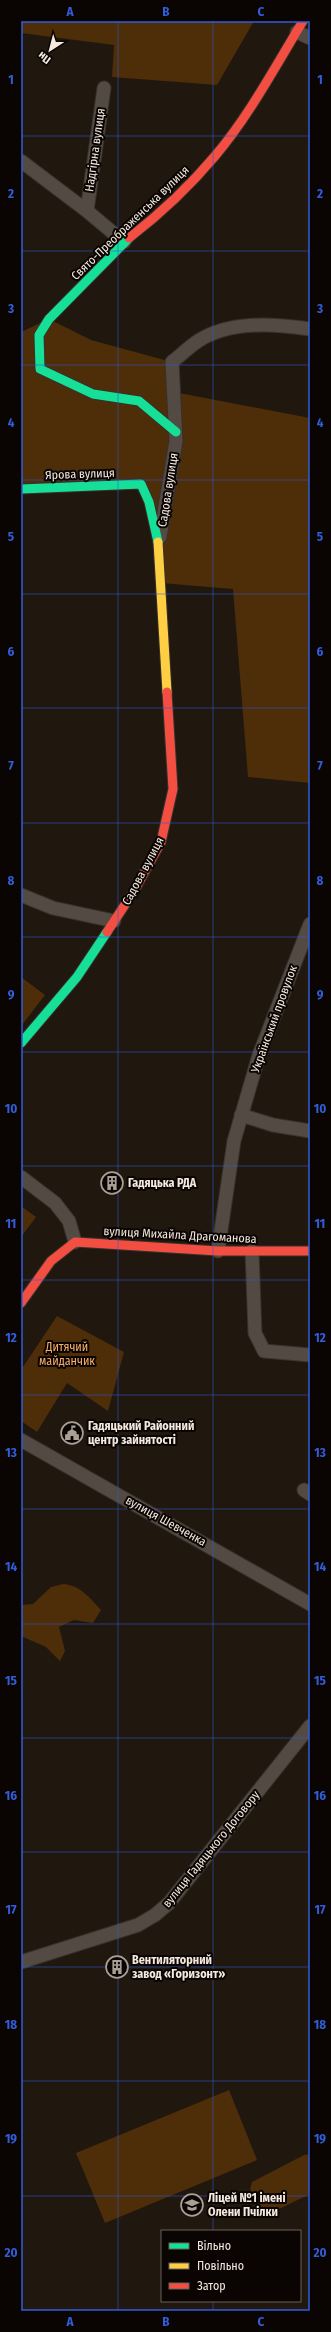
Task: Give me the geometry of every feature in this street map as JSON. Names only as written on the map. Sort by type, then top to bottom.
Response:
[{"type":"street","points":[[300,27],[310,38]]},
{"type":"street","name":"Свято-Преображенська вулиця","points":[[176,432],[139,402],[93,394],[40,369],[39,335],[49,319],[124,242],[163,211],[215,156],[250,108],[300,27]]},
{"type":"street","name":"Надгірна вулиця","points":[[86,211],[104,88]]},
{"type":"street","name":"Надгірна вулиця","points":[[21,161],[124,242]]},
{"type":"street","name":"Садова вулиця","points":[[159,547],[176,441],[172,362],[198,341],[222,329],[260,325],[310,329]]},
{"type":"street","name":"Садова вулиця","points":[[21,1042],[77,977],[134,891],[161,842],[173,788],[159,547],[149,502],[141,484]]},
{"type":"street","name":"Ярова вулиця","points":[[21,489],[141,484]]},
{"type":"street","points":[[21,896],[53,908],[114,921]]},
{"type":"street","name":"Український провулок","points":[[218,1250],[234,1141],[241,1115],[259,1054],[310,924]]},
{"type":"street","points":[[241,1115],[273,1126],[310,1131]]},
{"type":"street","points":[[21,1177],[55,1203],[69,1221],[75,1242],[65,1246],[54,1257],[21,1303]]},
{"type":"street","name":"вулиця Михайла Драгоманова","points":[[75,1242],[218,1250],[310,1251]]},
{"type":"street","points":[[252,1251],[255,1333],[264,1351],[310,1355]]},
{"type":"street","name":"вулиця Шевченка","points":[[21,1440],[310,1604]]},
{"type":"street","name":"вулиця Гадяцького Договору","points":[[21,1962],[138,1925],[155,1915],[170,1903],[310,1726]]},
{"type":"green space","points":[[21,21],[254,21],[217,85],[112,77],[114,45],[21,33]]},
{"type":"green space","points":[[49,319],[91,340],[172,362],[174,392],[310,418],[310,783],[248,777],[233,589],[161,583],[141,484],[21,489],[21,332]]},
{"type":"green space","points":[[21,977],[45,995],[22,1025],[21,1024]]},
{"type":"green space","points":[[21,1206],[36,1217],[21,1237]]},
{"type":"green space","name":"Дитячий майданчик","points":[[57,1316],[124,1352],[108,1411],[67,1383],[37,1432],[21,1421],[21,1370]]},
{"type":"green space","points":[[63,1584],[80,1590],[101,1610],[93,1623],[74,1620],[59,1627],[65,1651],[60,1661],[46,1647],[21,1636],[21,1605],[33,1604],[51,1587]]},
{"type":"green space","points":[[229,2090],[257,2160],[105,2223],[76,2153]]},
{"type":"green space","points":[[310,2154],[310,2194],[273,2212],[264,2211],[250,2189],[252,2182],[304,2155]]},
{"type":"traffic: fast","points":[[129,238],[49,319],[39,335],[40,369],[93,394],[139,401],[176,432]]},
{"type":"traffic: fast","points":[[21,489],[141,484],[149,502],[158,542]]},
{"type":"traffic: fast","points":[[21,1043],[77,977],[107,932]]},
{"type":"traffic: slow","points":[[158,542],[167,692]]},
{"type":"traffic: jam","points":[[129,238],[163,210],[185,189],[215,156],[261,91],[303,21]]},
{"type":"traffic: jam","points":[[107,932],[134,891],[161,842],[173,789],[167,692]]},
{"type":"traffic: jam","points":[[21,1303],[51,1261],[75,1242],[218,1251],[310,1251]]},
{"type":"place","name":"Гадяцька РДА","points":[[112,1183]]},
{"type":"place","name":"Гадяцький Районний центр зайнятості","points":[[72,1433]]},
{"type":"place","name":"Вентиляторний завод «Горизонт»","points":[[117,1967]]},
{"type":"place","name":"Ліцей №1 імені Олени Пчілки","points":[[192,2205]]}]
